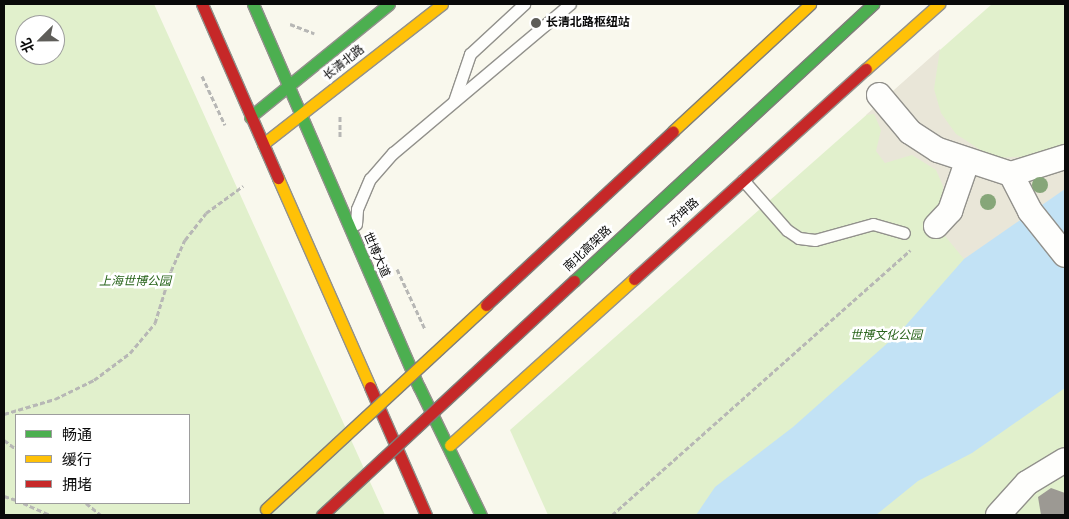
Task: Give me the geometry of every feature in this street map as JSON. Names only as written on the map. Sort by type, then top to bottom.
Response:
[{"type":"main road","points":[[202,4],[426,515]]},
{"type":"main road","name":"世博大道","points":[[253,4],[303,113],[355,241],[481,515]]},
{"type":"main road","name":"长清北路","points":[[250,117],[389,4]]},
{"type":"main road","name":"长清北路","points":[[263,144],[442,4]]},
{"type":"main road","points":[[266,509],[810,4]]},
{"type":"main road","name":"南北高架路","points":[[322,515],[872,4]]},
{"type":"main road","name":"济坤路","points":[[450,445],[742,178],[938,4]]},
{"type":"street","points":[[879,95],[910,132],[967,162],[1011,174],[1065,158]]},
{"type":"street","points":[[936,226],[954,202],[967,162]]},
{"type":"street","points":[[1011,174],[1030,211],[1065,255]]},
{"type":"street","points":[[998,515],[1026,483],[1065,460]]},
{"type":"lane","points":[[453,102],[470,54],[524,4]]},
{"type":"lane","points":[[355,241],[357,209],[370,179],[392,153],[570,4]]},
{"type":"lane","points":[[742,178],[787,230],[799,238],[815,240],[873,224],[904,233]]},
{"type":"path","points":[[283,16],[299,30],[346,38]]},
{"type":"path","points":[[4,414],[55,399],[94,380],[130,353],[156,323],[171,271],[185,240],[206,213],[243,186]]},
{"type":"path","points":[[612,515],[936,226]]},
{"type":"path","points":[[4,440],[15,447]]},
{"type":"path","points":[[25,504],[50,515]]},
{"type":"path","points":[[87,504],[101,515]]},
{"type":"green space","name":"上海世博公园","points":[[4,4],[154,4],[385,515],[4,515]]},
{"type":"green space","name":"世博文化公园","points":[[992,4],[1065,4],[1065,515],[548,515],[510,430]]},
{"type":"shaded area","points":[[940,49],[934,89],[941,113],[956,134],[993,158],[1042,156],[1065,147],[1065,233],[964,259],[931,219],[942,204],[943,186],[936,170],[912,155],[885,163],[876,151],[881,130],[874,114],[866,115]]},
{"type":"water","points":[[1065,189],[1065,388],[972,453],[918,481],[876,515],[696,515],[715,487],[793,427],[900,332],[964,259]]},
{"type":"building","points":[[1051,488],[1065,493],[1065,515],[1041,515],[1038,497]]},
{"type":"traffic: fast","points":[[253,4],[419,387],[481,515]]},
{"type":"traffic: fast","points":[[250,117],[389,4]]},
{"type":"traffic: fast","points":[[574,281],[873,4]]},
{"type":"traffic: slow","points":[[263,144],[442,4]]},
{"type":"traffic: slow","points":[[673,131],[810,4]]},
{"type":"traffic: slow","points":[[866,69],[939,4]]},
{"type":"traffic: slow","points":[[278,178],[370,387]]},
{"type":"traffic: slow","points":[[450,445],[634,279]]},
{"type":"traffic: slow","points":[[266,509],[486,305]]},
{"type":"traffic: jam","points":[[202,4],[278,178]]},
{"type":"traffic: jam","points":[[634,279],[866,69]]},
{"type":"traffic: jam","points":[[486,305],[673,131]]},
{"type":"traffic: jam","points":[[322,515],[574,281]]},
{"type":"traffic: jam","points":[[370,387],[426,515]]},
{"type":"place","name":"长清北路枢纽站","points":[[536,23]]}]
